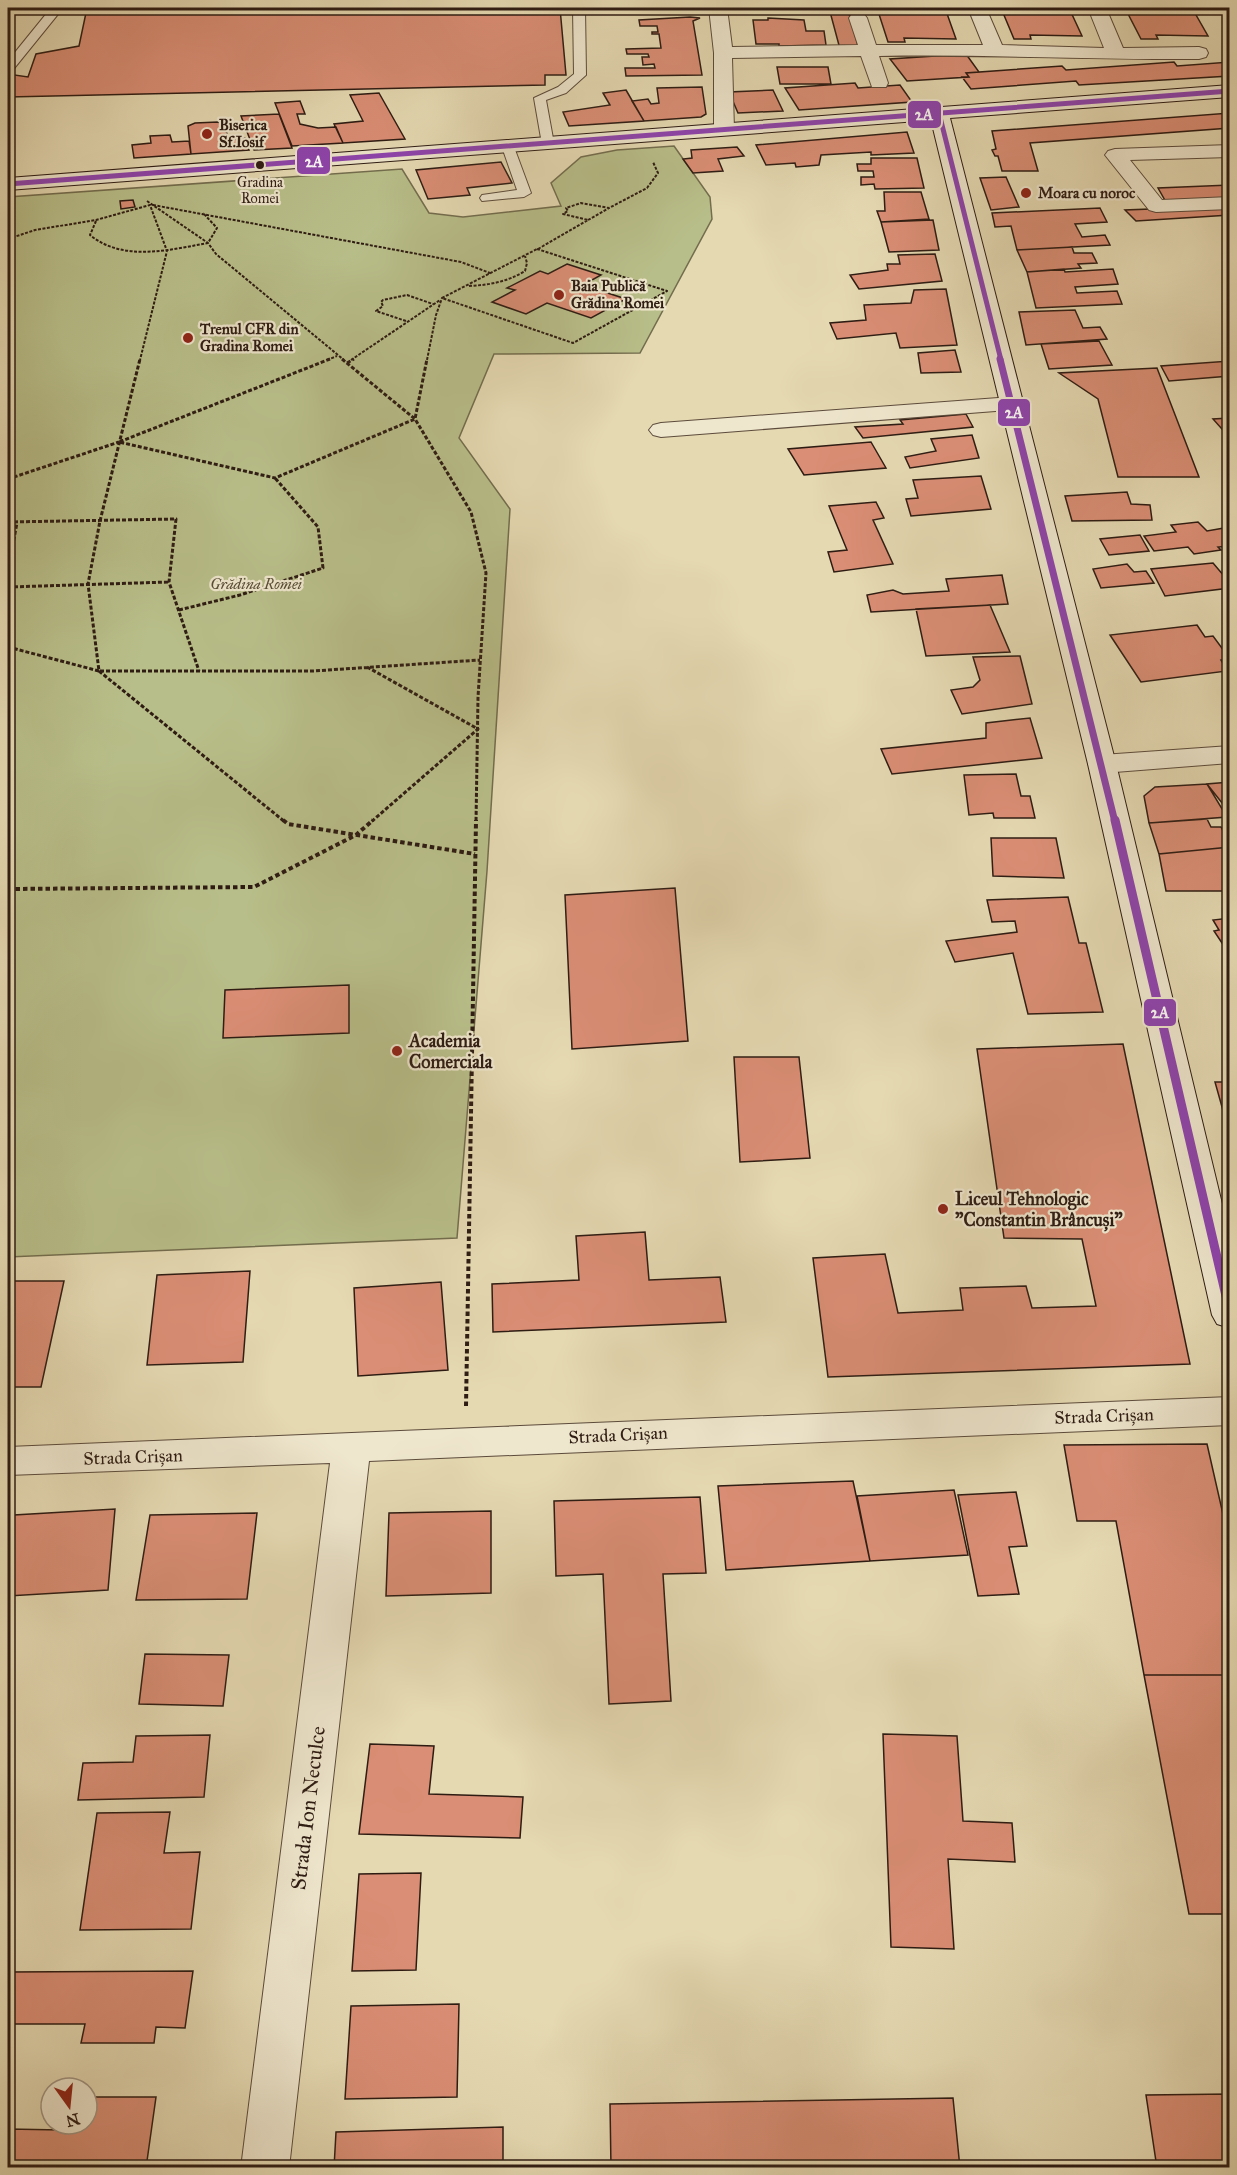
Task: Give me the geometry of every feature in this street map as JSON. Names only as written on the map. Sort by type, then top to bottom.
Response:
[{"type":"street","points":[[718,8],[723,53],[724,130]]},
{"type":"street","points":[[976,8],[994,49]]},
{"type":"street","points":[[1097,8],[1116,54]]},
{"type":"street","points":[[858,18],[879,83]]},
{"type":"street","points":[[723,53],[994,49],[1116,54],[1199,53]]},
{"type":"street","points":[[8,184],[1230,91]]},
{"type":"street","points":[[939,113],[1102,764],[1230,1315]]},
{"type":"street","points":[[1230,151],[1114,155],[1156,206],[1230,203]]},
{"type":"street","points":[[661,430],[1012,404]]},
{"type":"street","points":[[1102,764],[1230,754]]},
{"type":"street","name":"Strada Crișan","points":[[8,1461],[351,1449],[466,1442],[1230,1411]]},
{"type":"street","name":"Strada Ion Neculce","points":[[265,2168],[351,1449]]},
{"type":"lane","points":[[8,68],[57,8]]},
{"type":"lane","points":[[548,144],[540,98],[562,90],[580,75],[579,8]]},
{"type":"lane","points":[[487,198],[524,193],[508,147]]},
{"type":"path","points":[[347,363],[442,298],[525,256],[647,188],[658,173],[649,154]]},
{"type":"path","points":[[142,197],[150,205],[208,243],[216,254],[415,420],[471,512],[486,573],[480,660],[475,854],[466,1442]]},
{"type":"path","points":[[588,220],[563,214],[570,206],[581,202],[609,208]]},
{"type":"path","points":[[150,205],[167,251],[100,521],[88,584],[99,670],[288,824],[475,854]]},
{"type":"path","points":[[8,239],[35,230],[96,220],[150,205],[204,213],[461,262],[490,273]]},
{"type":"path","points":[[96,220],[90,235],[105,246],[128,250],[167,251],[208,243],[217,228],[204,213]]},
{"type":"path","points":[[442,298],[573,343],[667,291],[537,249]]},
{"type":"path","points":[[465,286],[500,283],[514,278],[525,271],[527,263],[525,256]]},
{"type":"path","points":[[514,278],[522,280]]},
{"type":"path","points":[[407,321],[376,310],[382,306],[381,302],[384,300],[407,295],[433,304]]},
{"type":"path","points":[[415,420],[436,315],[442,298]]},
{"type":"path","points":[[8,479],[120,442],[337,356]]},
{"type":"path","points":[[120,442],[275,478],[415,420]]},
{"type":"path","points":[[178,610],[240,595],[323,568],[318,527],[275,478]]},
{"type":"path","points":[[8,522],[176,519],[169,582],[199,671]]},
{"type":"path","points":[[8,570],[17,523]]},
{"type":"path","points":[[8,586],[169,582]]},
{"type":"path","points":[[8,648],[99,670],[313,671],[480,660]]},
{"type":"path","points":[[367,668],[478,729]]},
{"type":"path","points":[[8,889],[254,887],[357,836],[478,729]]},
{"type":"green space","name":"Grădina Romei","points":[[674,146],[710,197],[712,219],[640,353],[494,354],[459,438],[510,509],[487,871],[457,1238],[8,1257],[8,197],[402,169],[429,213],[463,217],[561,206],[551,183],[581,157],[617,150]]},
{"type":"building","points":[[87,8],[560,8],[566,75],[545,75],[545,85],[8,97],[8,74],[28,77],[36,54],[79,46]]},
{"type":"building","points":[[747,8],[807,8],[808,13],[748,14]]},
{"type":"building","points":[[829,8],[867,8],[868,14],[849,14],[859,49],[840,49]]},
{"type":"building","points":[[877,8],[945,8],[956,39],[904,38],[905,42],[888,42]]},
{"type":"building","points":[[1001,8],[1069,8],[1082,36],[1030,35],[1031,39],[1014,39]]},
{"type":"building","points":[[1125,8],[1192,8],[1208,36],[1156,35],[1158,39],[1141,39]]},
{"type":"building","points":[[700,18],[693,21],[702,75],[626,76],[625,68],[655,68],[654,64],[643,65],[642,57],[649,57],[648,54],[627,54],[626,49],[661,48],[659,34],[652,34],[652,32],[658,32],[657,26],[640,26],[639,20]]},
{"type":"building","points":[[768,18],[804,20],[806,31],[824,31],[826,45],[756,44],[753,20],[768,20]]},
{"type":"building","points":[[966,54],[979,72],[966,73],[969,77],[907,81],[890,59]]},
{"type":"building","points":[[1174,62],[1177,66],[1230,62],[1230,76],[1079,85],[1076,81],[971,89],[962,77],[969,77],[966,73],[1062,66],[1066,70]]},
{"type":"building","points":[[777,67],[828,67],[831,84],[780,84]]},
{"type":"building","points":[[855,83],[858,88],[900,85],[912,102],[799,110],[785,88]]},
{"type":"building","points":[[702,87],[706,114],[701,117],[644,121],[632,101],[648,99],[651,104],[659,103],[657,88]]},
{"type":"building","points":[[626,90],[644,121],[569,126],[563,112],[610,105],[603,93]]},
{"type":"building","points":[[773,90],[783,111],[738,113],[729,92]]},
{"type":"building","points":[[379,93],[405,139],[343,143],[334,124],[363,121],[350,95]]},
{"type":"building","points":[[300,101],[305,114],[297,114],[300,124],[318,128],[336,127],[343,143],[292,146],[275,103]]},
{"type":"building","points":[[1230,113],[1230,128],[1030,143],[1038,171],[1002,171],[998,156],[995,156],[992,150],[996,149],[992,131]]},
{"type":"building","points":[[279,114],[292,148],[254,150],[241,116]]},
{"type":"building","name":"Biserica Sf.Iosif","points":[[218,122],[224,125],[229,140],[245,138],[249,150],[191,154],[188,126],[195,123]]},
{"type":"building","points":[[907,132],[914,153],[871,155],[871,152],[821,155],[819,165],[796,167],[795,163],[766,165],[756,145]]},
{"type":"building","points":[[170,135],[172,142],[189,141],[191,154],[134,158],[132,145],[151,143],[150,136]]},
{"type":"building","points":[[737,147],[744,156],[718,159],[723,171],[693,173],[683,159],[692,158],[691,150]]},
{"type":"building","points":[[871,158],[917,158],[924,188],[875,189],[874,184],[861,185],[861,177],[874,177],[873,171],[858,171],[857,164],[871,164]]},
{"type":"building","points":[[501,162],[512,183],[467,188],[470,195],[428,199],[416,170]]},
{"type":"building","points":[[1006,177],[1019,207],[991,210],[980,178]]},
{"type":"building","points":[[1230,185],[1230,200],[1166,202],[1158,188]]},
{"type":"building","points":[[884,192],[921,192],[929,219],[881,222],[877,211],[885,211]]},
{"type":"building","points":[[133,200],[135,207],[121,209],[120,201]]},
{"type":"building","points":[[1230,206],[1230,215],[1136,221],[1125,210]]},
{"type":"building","points":[[1100,208],[1107,222],[1075,224],[1082,237],[1105,235],[1110,245],[1017,250],[1011,226],[995,227],[992,213]]},
{"type":"building","points":[[933,220],[939,250],[889,252],[881,222]]},
{"type":"building","points":[[1072,247],[1074,253],[1092,253],[1097,263],[1078,264],[1081,268],[1027,272],[1017,250]]},
{"type":"building","points":[[935,254],[942,281],[859,289],[850,275],[888,270],[887,264],[900,264],[898,255]]},
{"type":"building","name":"Baia Publică Grădina Romei","points":[[567,264],[601,275],[583,285],[626,299],[591,318],[547,303],[526,314],[492,302],[515,290],[507,288],[540,271],[548,274]]},
{"type":"building","points":[[1064,269],[1065,272],[1113,269],[1118,284],[1075,287],[1077,293],[1117,291],[1122,304],[1036,308],[1027,272]]},
{"type":"building","points":[[946,289],[957,345],[900,348],[896,333],[837,339],[830,323],[866,320],[864,305],[911,303],[914,290]]},
{"type":"building","points":[[1075,310],[1083,328],[1100,327],[1107,339],[1026,345],[1019,312]]},
{"type":"building","points":[[1099,341],[1112,365],[1049,369],[1041,344]]},
{"type":"building","points":[[955,350],[961,372],[921,373],[918,353]]},
{"type":"building","points":[[1230,361],[1230,376],[1169,381],[1161,366]]},
{"type":"building","points":[[1157,368],[1199,477],[1118,477],[1098,399],[1059,373]]},
{"type":"building","points":[[966,414],[973,427],[863,438],[855,427],[903,424],[900,420]]},
{"type":"building","points":[[1230,418],[1230,438],[1213,419]]},
{"type":"building","points":[[972,435],[979,458],[910,468],[905,457],[936,451],[931,439]]},
{"type":"building","points":[[871,442],[886,468],[804,475],[788,449]]},
{"type":"building","points":[[981,476],[991,509],[911,516],[906,499],[918,498],[913,480]]},
{"type":"building","points":[[1127,492],[1131,504],[1150,505],[1152,520],[1072,521],[1065,496]]},
{"type":"building","points":[[876,502],[884,518],[873,520],[893,564],[834,572],[828,552],[847,550],[829,506]]},
{"type":"building","points":[[1198,522],[1207,531],[1230,527],[1230,546],[1218,547],[1221,550],[1194,554],[1188,547],[1154,551],[1144,536],[1176,532],[1171,525]]},
{"type":"building","points":[[1140,535],[1149,551],[1109,555],[1100,539]]},
{"type":"building","points":[[1213,563],[1230,583],[1230,588],[1165,596],[1151,569]]},
{"type":"building","points":[[1127,564],[1134,572],[1146,571],[1154,583],[1101,588],[1093,569]]},
{"type":"building","points":[[1002,575],[1008,604],[871,612],[867,595],[893,590],[903,594],[949,591],[946,579]]},
{"type":"building","points":[[990,605],[1010,652],[926,656],[916,609]]},
{"type":"building","points":[[1197,625],[1205,637],[1213,636],[1230,659],[1221,660],[1227,671],[1141,682],[1110,635]]},
{"type":"building","points":[[1020,656],[1032,704],[962,714],[951,690],[973,687],[980,680],[973,657]]},
{"type":"building","points":[[1030,718],[1042,758],[892,774],[881,749],[986,738],[986,723]]},
{"type":"building","points":[[1016,774],[1021,796],[1030,796],[1035,818],[994,818],[993,813],[969,815],[964,775]]},
{"type":"building","points":[[1230,782],[1230,813],[1207,784]]},
{"type":"building","points":[[1207,784],[1227,817],[1149,823],[1144,796],[1155,787]]},
{"type":"building","points":[[1207,819],[1211,827],[1221,827],[1226,837],[1230,837],[1230,847],[1159,854],[1149,823]]},
{"type":"building","points":[[991,838],[1056,838],[1064,878],[993,876]]},
{"type":"building","points":[[1230,847],[1230,871],[1226,872],[1230,891],[1166,891],[1159,854]]},
{"type":"building","points":[[675,888],[688,1041],[572,1049],[565,895]]},
{"type":"building","points":[[1068,897],[1079,943],[1086,943],[1103,1012],[1028,1014],[1013,953],[955,962],[946,941],[1017,932],[1015,921],[992,922],[987,900]]},
{"type":"building","points":[[1230,918],[1230,955],[1214,931],[1219,930],[1213,920]]},
{"type":"building","points":[[349,985],[349,1033],[223,1038],[225,990]]},
{"type":"building","points":[[1123,1044],[1190,1364],[828,1377],[813,1258],[885,1254],[898,1313],[963,1310],[960,1288],[1026,1286],[1032,1308],[1096,1306],[1082,1239],[1004,1238],[977,1049]]},
{"type":"building","points":[[734,1057],[799,1057],[810,1158],[740,1162]]},
{"type":"building","points":[[1215,1082],[1230,1082],[1230,1132],[1229,1132]]},
{"type":"building","points":[[645,1232],[649,1280],[720,1277],[726,1322],[493,1332],[492,1284],[579,1280],[576,1236]]},
{"type":"building","points":[[250,1271],[243,1362],[147,1365],[157,1275]]},
{"type":"building","points":[[8,1281],[64,1281],[41,1387],[8,1387]]},
{"type":"building","points":[[441,1282],[448,1370],[358,1376],[354,1288]]},
{"type":"building","points":[[1207,1444],[1230,1545],[1230,1675],[1144,1675],[1116,1521],[1077,1521],[1064,1445]]},
{"type":"building","points":[[853,1481],[870,1561],[726,1570],[718,1486]]},
{"type":"building","points":[[954,1490],[968,1555],[870,1561],[857,1496]]},
{"type":"building","points":[[1016,1492],[1027,1546],[1009,1547],[1019,1594],[978,1596],[958,1495]]},
{"type":"building","points":[[700,1497],[706,1573],[663,1574],[671,1701],[609,1704],[603,1574],[556,1576],[554,1501]]},
{"type":"building","points":[[115,1509],[108,1590],[8,1596],[8,1569],[14,1515]]},
{"type":"building","points":[[491,1511],[491,1593],[386,1596],[389,1513]]},
{"type":"building","points":[[257,1513],[247,1599],[136,1600],[150,1515]]},
{"type":"building","points":[[145,1654],[229,1655],[223,1706],[139,1704]]},
{"type":"building","points":[[1144,1675],[1230,1675],[1230,1914],[1189,1914]]},
{"type":"building","points":[[883,1734],[957,1736],[963,1821],[1012,1823],[1015,1862],[948,1859],[954,1949],[891,1947]]},
{"type":"building","points":[[210,1735],[204,1797],[78,1800],[83,1763],[133,1762],[136,1736]]},
{"type":"building","points":[[370,1744],[434,1746],[429,1794],[523,1797],[520,1838],[359,1834]]},
{"type":"building","points":[[170,1812],[164,1853],[200,1852],[191,1929],[80,1930],[97,1813]]},
{"type":"building","points":[[421,1873],[416,1970],[352,1971],[359,1874]]},
{"type":"building","points":[[193,1971],[185,2028],[156,2027],[154,2043],[81,2043],[85,2024],[8,2024],[8,1972]]},
{"type":"building","points":[[459,2004],[457,2097],[345,2099],[351,2006]]},
{"type":"building","points":[[1230,2094],[1230,2168],[1157,2168],[1146,2095]]},
{"type":"building","points":[[99,2097],[156,2097],[146,2168],[8,2168],[8,2129],[39,2130],[39,2136],[99,2136]]},
{"type":"building","points":[[953,2098],[960,2168],[611,2168],[610,2104]]},
{"type":"building","points":[[503,2127],[503,2168],[334,2168],[336,2132]]},
{"type":"transit line","name":"2A","points":[[8,184],[1230,91]]},
{"type":"transit line","name":"2A","points":[[939,113],[1102,764],[1230,1313]]},
{"type":"place","name":"Biserica Sf.Iosif","points":[[207,134]]},
{"type":"place","name":"Gradina Romei","points":[[260,165]]},
{"type":"place","name":"Moara cu noroc","points":[[1026,193]]},
{"type":"place","name":"Baia Publică Grădina Romei","points":[[559,295]]},
{"type":"place","name":"Trenul CFR din Gradina Romei","points":[[188,338]]},
{"type":"place","name":"Academia Comerciala","points":[[397,1051]]},
{"type":"place","name":"Liceul Tehnologic \"Constantin Brâncuși\"","points":[[943,1209]]}]
